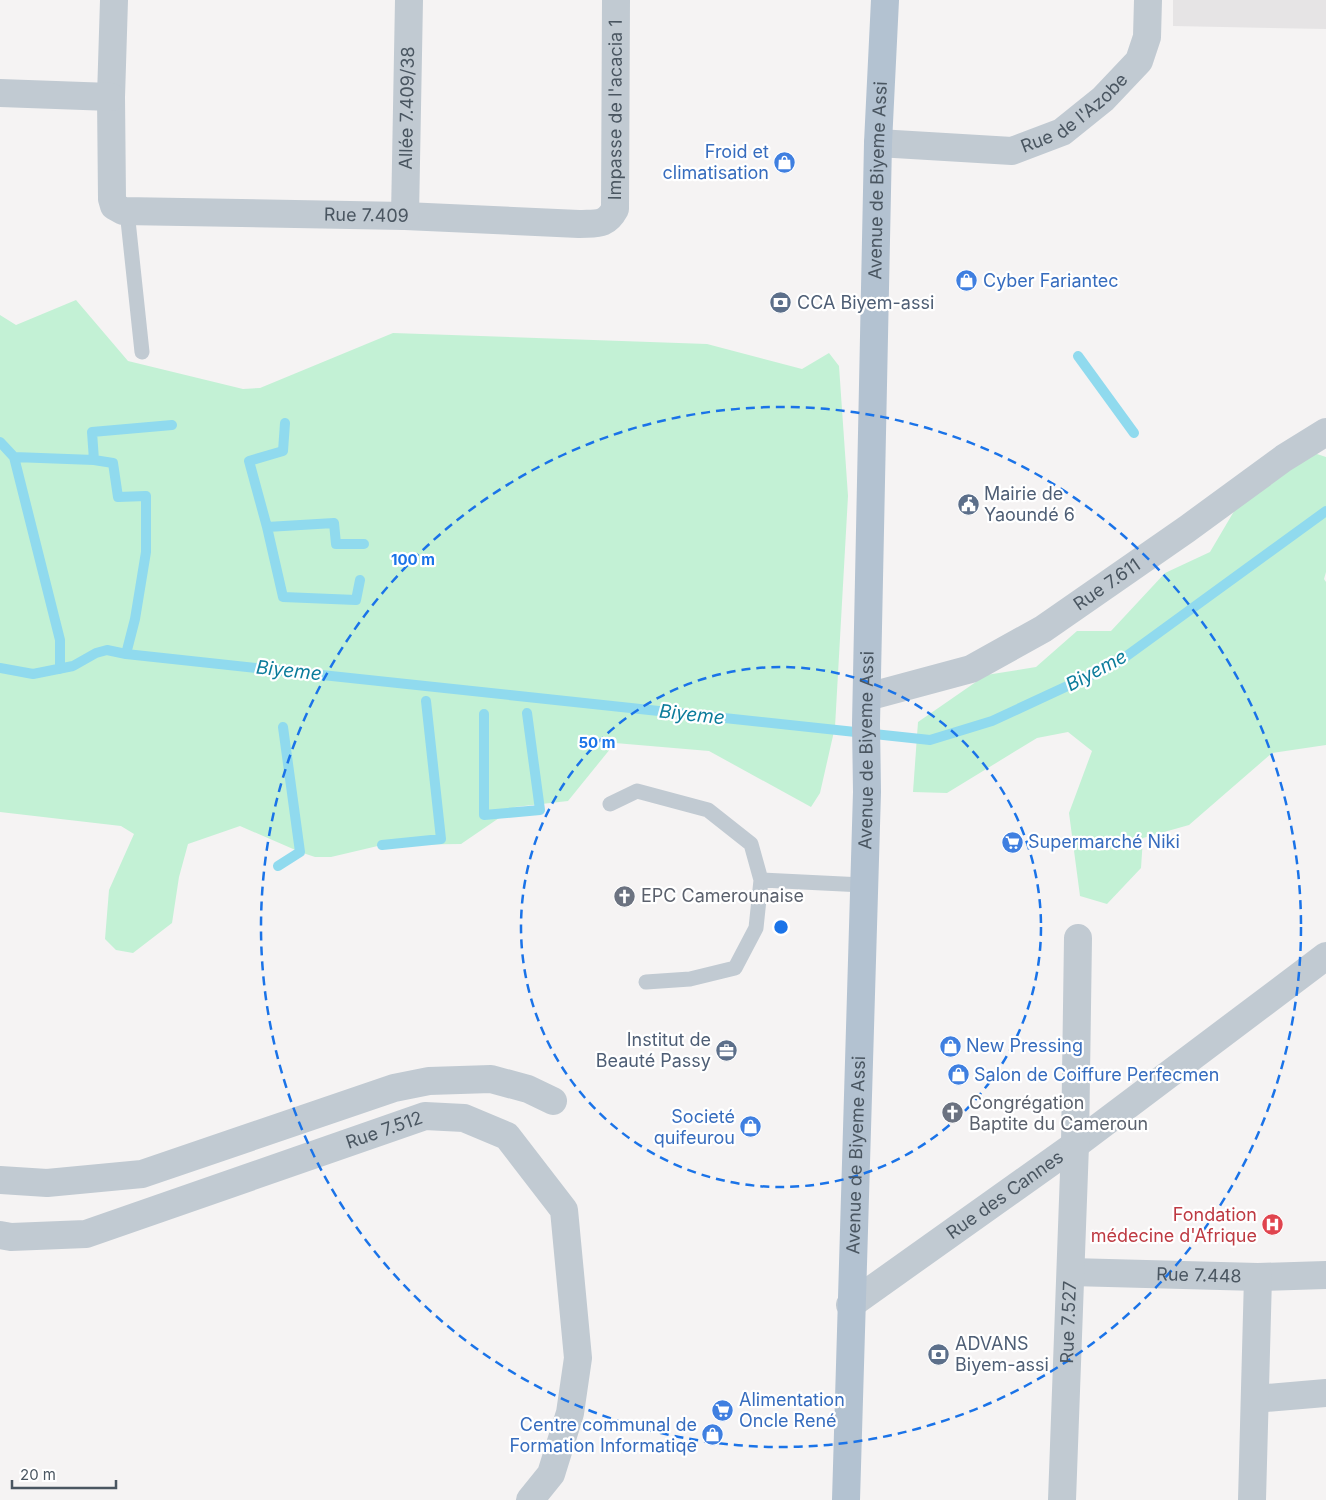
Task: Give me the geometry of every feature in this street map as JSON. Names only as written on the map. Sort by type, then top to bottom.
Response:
[{"type":"main road","name":"Avenue de Biyeme Assi","points":[[846,1500],[850,1304],[867,792],[878,143],[885,0]]},
{"type":"street","points":[[114,0],[111,97],[112,199],[114,206],[125,211]]},
{"type":"street","name":"Allée 7.409/38","points":[[404,216],[409,0]]},
{"type":"street","name":"Impasse de l'acacia 1","points":[[610,219],[615,209],[616,0]]},
{"type":"street","name":"Rue de l'Azobe","points":[[878,143],[1012,151],[1062,132],[1103,99],[1139,61],[1147,37],[1148,0]]},
{"type":"street","points":[[0,93],[111,97]]},
{"type":"street","name":"Rue 7.409","points":[[125,211],[404,216],[579,224],[602,222],[610,219]]},
{"type":"street","name":"Rue 7.611","points":[[867,711],[971,669],[1043,629],[1284,458],[1326,432]]},
{"type":"street","name":"Rue 7.527","points":[[1062,1500],[1075,1145],[1078,938]]},
{"type":"street","name":"Rue des Cannes","points":[[850,1304],[1075,1145],[1326,956]]},
{"type":"street","name":"Rue 7.512","points":[[0,1180],[47,1183],[142,1174],[394,1088],[429,1081],[491,1080],[528,1089],[553,1101]]},
{"type":"street","name":"Rue 7.512","points":[[0,1235],[11,1238],[86,1234],[425,1116],[464,1118],[507,1136],[564,1210],[578,1358],[570,1413],[551,1474],[530,1500]]},
{"type":"street","name":"Rue 7.448","points":[[1070,1272],[1258,1277],[1326,1275]]},
{"type":"street","points":[[1252,1500],[1258,1277]]},
{"type":"street","points":[[1255,1399],[1326,1393]]},
{"type":"lane","points":[[125,211],[142,352]]},
{"type":"lane","points":[[610,804],[637,791],[708,810],[751,844],[761,880],[756,928],[735,968],[690,979],[646,982]]},
{"type":"lane","points":[[761,880],[863,885]]},
{"type":"shaded area","points":[[1173,0],[1326,0],[1326,29],[1173,26]]},
{"type":"green space","points":[[76,300],[128,361],[243,389],[260,388],[393,333],[707,344],[802,369],[829,353],[839,366],[848,496],[835,727],[820,793],[811,807],[709,751],[615,743],[568,801],[515,807],[461,844],[382,845],[331,857],[315,857],[240,826],[188,844],[179,877],[172,923],[133,953],[116,950],[105,939],[109,890],[134,834],[121,826],[0,812],[0,315],[16,325]]},
{"type":"green space","points":[[1314,453],[1326,457],[1326,572],[1324,579],[1326,582],[1326,745],[1272,753],[1189,825],[1143,838],[1141,868],[1107,904],[1080,896],[1069,813],[1092,751],[1068,732],[1037,738],[947,793],[913,792],[918,722],[986,675],[1036,667],[1077,631],[1111,631],[1165,573],[1210,552],[1243,496]]},
{"type":"waterway","points":[[1078,356],[1134,433]]},
{"type":"waterway","points":[[285,423],[283,451],[249,461],[283,597],[356,600],[360,580]]},
{"type":"waterway","points":[[94,460],[92,432],[172,425]]},
{"type":"waterway","points":[[0,442],[14,457],[60,640],[60,669]]},
{"type":"waterway","points":[[14,457],[94,460],[113,463],[118,497],[146,496],[146,552],[135,619],[126,654]]},
{"type":"waterway","name":"Biyeme","points":[[0,668],[33,674],[73,666],[96,653],[107,650],[126,654],[930,740],[992,721],[1117,663],[1326,511]]},
{"type":"waterway","points":[[267,527],[334,523],[336,544],[364,544]]},
{"type":"waterway","points":[[382,845],[441,839],[426,701]]},
{"type":"waterway","points":[[484,714],[484,815],[540,810],[527,713]]},
{"type":"waterway","points":[[278,866],[300,852],[283,727]]},
{"type":"place","name":"Froid et climatisation","points":[[785,162]]},
{"type":"place","name":"Cyber Fariantec","points":[[967,281]]},
{"type":"place","name":"CCA Biyem-assi","points":[[781,303]]},
{"type":"place","name":"Mairie de Yaoundé 6","points":[[968,504]]},
{"type":"place","name":"Supermarché Niki","points":[[1012,842]]},
{"type":"place","name":"EPC Camerounaise","points":[[625,896]]},
{"type":"place","name":"New Pressing","points":[[950,1046]]},
{"type":"place","name":"Institut de Beauté Passy","points":[[727,1050]]},
{"type":"place","name":"Salon de Coiffure Perfecmen","points":[[958,1075]]},
{"type":"place","name":"Congrégation Baptite du Cameroun","points":[[953,1113]]},
{"type":"place","name":"Societé quifeurou","points":[[751,1127]]},
{"type":"place","name":"Fondation médecine d'Afrique","points":[[1273,1225]]},
{"type":"place","name":"ADVANS Biyem-assi","points":[[939,1354]]},
{"type":"place","name":"Alimentation Oncle René","points":[[723,1410]]},
{"type":"place","name":"Centre communal de Formation Informatiqe","points":[[713,1435]]}]
